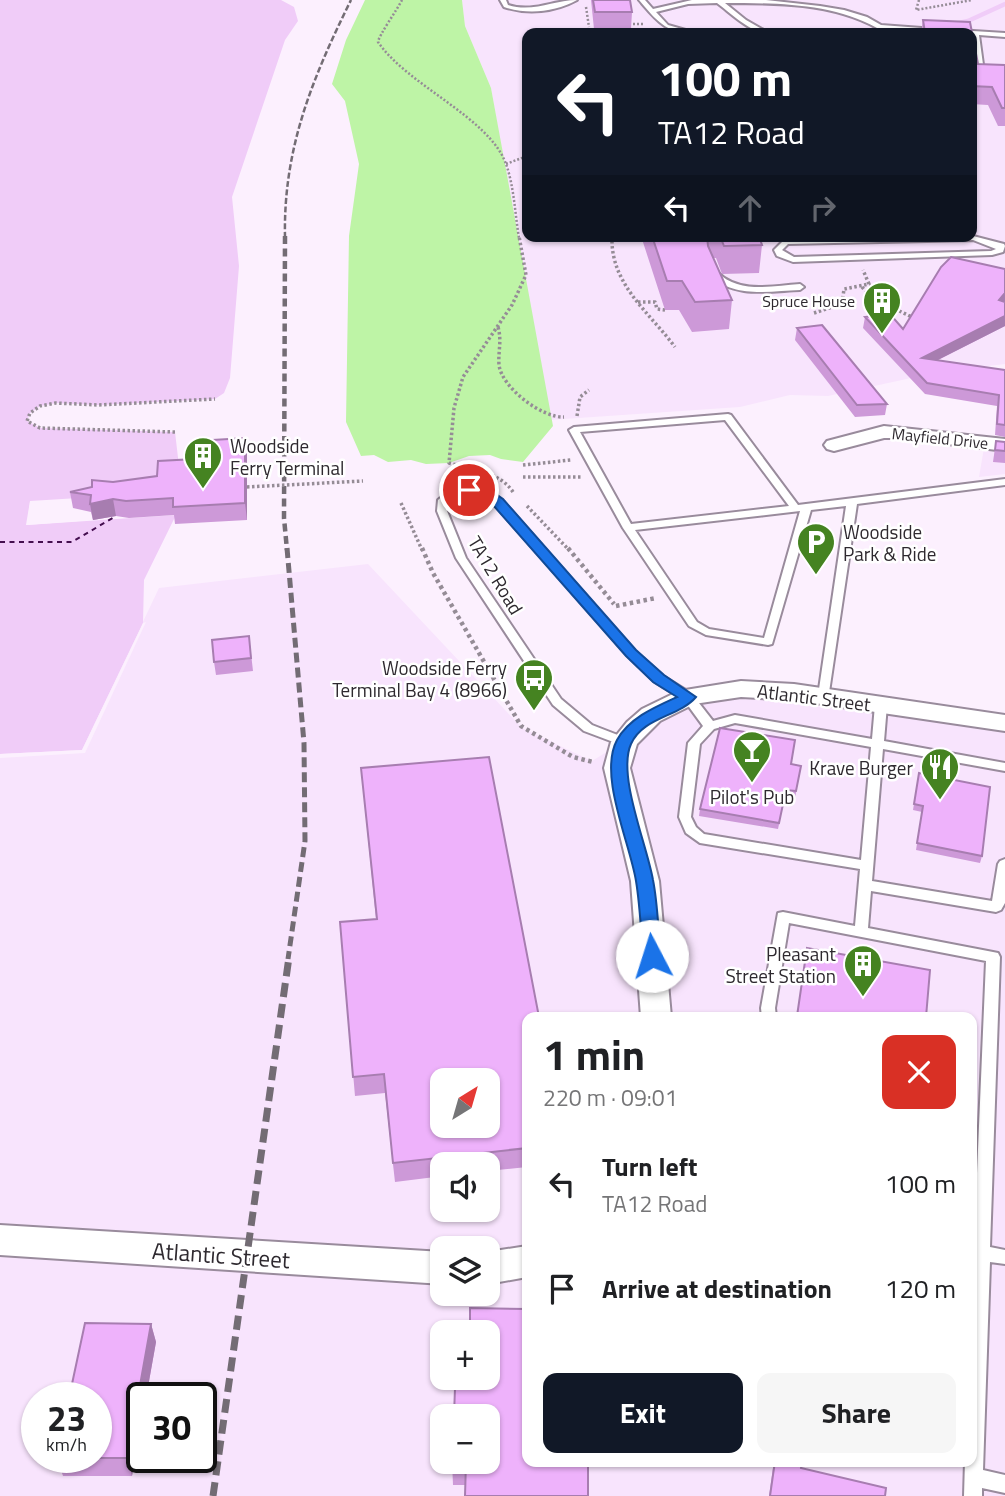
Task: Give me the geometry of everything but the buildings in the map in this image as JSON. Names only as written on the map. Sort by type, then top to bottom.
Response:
[{"type":"street","name":"Mayfield Drive","points":[[834,445],[884,432],[899,432],[1005,445]]},
{"type":"street","name":"Atlantic Street","points":[[620,755],[651,716],[688,697],[741,689],[824,696],[1005,723]]},
{"type":"street","points":[[620,755],[645,881],[656,1012]]},
{"type":"street","name":"Atlantic Street","points":[[0,1240],[430,1267]]},
{"type":"street","points":[[500,1266],[522,1262]]},
{"type":"lane","points":[[503,0],[506,6],[532,10],[574,0]]},
{"type":"lane","points":[[642,0],[666,26],[674,28]]},
{"type":"lane","points":[[652,12],[696,1],[718,0],[845,10],[862,16],[877,28]]},
{"type":"lane","points":[[718,0],[744,22],[756,28]]},
{"type":"lane","points":[[977,33],[1005,35]]},
{"type":"lane","points":[[977,44],[982,71]]},
{"type":"lane","points":[[977,237],[1003,246]]},
{"type":"lane","points":[[782,242],[778,250],[780,254],[793,260],[992,253],[1003,246]]},
{"type":"lane","points":[[711,262],[715,277],[736,288],[800,287]]},
{"type":"lane","points":[[728,417],[801,508],[768,642],[706,632],[693,624],[628,528],[574,430],[728,417]]},
{"type":"lane","points":[[628,528],[1005,482]]},
{"type":"lane","name":"TA12 Road","points":[[620,755],[556,702],[461,558],[442,510],[443,500],[448,495],[469,490],[485,492],[498,502],[631,653],[659,679],[688,697]]},
{"type":"lane","points":[[824,696],[852,502]]},
{"type":"lane","points":[[688,697],[710,726]]},
{"type":"lane","points":[[861,931],[881,705]]},
{"type":"lane","points":[[867,866],[700,838],[691,830],[685,817],[694,743],[710,726],[735,719],[1005,767]]},
{"type":"lane","points":[[865,885],[996,907],[1001,898],[1005,864]]},
{"type":"lane","points":[[768,1012],[783,917],[993,957],[977,1252],[1005,1257]]},
{"type":"lane","points":[[973,1496],[974,1467]]},
{"type":"lane","points":[[974,1477],[1005,1484]]},
{"type":"path","points":[[402,0],[391,22],[379,35],[378,42],[387,54],[439,100],[494,140],[506,164],[526,275],[512,305],[463,377],[454,408],[449,463]]},
{"type":"path","points":[[919,0],[916,10],[972,0]]},
{"type":"path","points":[[588,1],[589,27]]},
{"type":"path","points":[[506,164],[522,158]]},
{"type":"path","points":[[610,242],[609,249],[618,274],[675,347]]},
{"type":"path","points":[[814,313],[842,304],[844,289],[869,284],[861,267]]},
{"type":"path","points":[[861,286],[872,299],[918,319]]},
{"type":"path","points":[[638,302],[655,302],[657,309],[665,310]]},
{"type":"path","points":[[498,326],[503,342],[499,366],[504,377],[526,402],[552,417],[564,417]]},
{"type":"path","points":[[577,416],[580,397],[589,390]]},
{"type":"path","points":[[127,404],[129,397]]},
{"type":"path","points":[[175,432],[40,428],[27,421],[30,413],[40,406],[57,403],[127,404],[215,399]]},
{"type":"path","points":[[523,465],[590,459]]},
{"type":"path","points":[[523,477],[600,478]]},
{"type":"path","points":[[234,488],[363,481]]},
{"type":"path","points":[[523,502],[540,516],[581,562],[623,615]]},
{"type":"path","points":[[401,503],[433,573],[521,726],[573,757],[620,755]]},
{"type":"path","points":[[616,606],[673,595]]},
{"type":"shaded area","points":[[0,0],[281,0],[294,7],[298,21],[285,40],[232,197],[239,266],[230,378],[224,393],[215,399],[98,405],[56,403],[40,406],[30,413],[27,421],[40,428],[175,432],[179,466],[131,495],[30,502],[27,525],[176,515],[144,580],[143,623],[82,750],[0,754]]},
{"type":"shaded area","points":[[462,0],[1005,0],[1005,364],[939,372],[828,396],[790,395],[740,407],[549,420],[491,88],[465,26]]},
{"type":"shaded area","points":[[985,442],[1005,445],[1005,474],[979,477]]},
{"type":"shaded area","points":[[368,564],[522,728],[592,761],[618,745],[660,711],[730,681],[1005,724],[1005,1496],[0,1496],[0,754],[82,750],[159,588]]},
{"type":"green space","points":[[365,0],[462,0],[465,26],[491,88],[553,426],[523,462],[490,455],[469,456],[449,463],[426,464],[411,460],[388,462],[374,455],[361,456],[346,422],[349,236],[359,164],[345,101],[332,84],[346,40]]},
{"type":"pier","points":[[130,498],[33,505],[30,521],[129,515],[129,518],[116,516],[26,525],[30,501]]},
{"type":"pier","points":[[146,622],[85,753],[0,758],[0,754],[82,750],[143,623]]},
{"type":"waterway","points":[[954,24],[968,21],[1005,4]]},
{"type":"ferry route","points":[[0,542],[72,542],[116,516]]},
{"type":"railway","points":[[285,238],[289,174],[303,115],[324,58],[351,0]]},
{"type":"railway","points":[[285,236],[284,518],[287,550]]},
{"type":"railway","points":[[287,548],[304,743],[305,841],[288,959]]},
{"type":"railway","points":[[213,1496],[289,957]]},
{"type":"place","name":"Spruce House","points":[[882,335]]},
{"type":"place","name":"Woodside Ferry Terminal","points":[[203,490]]},
{"type":"place","name":"Woodside Park & Ride","points":[[816,576]]},
{"type":"place","name":"Woodside Ferry Terminal Bay 4 (8966)","points":[[534,712]]},
{"type":"place","name":"Pilot's Pub","points":[[752,784]]},
{"type":"place","name":"Krave Burger","points":[[940,801]]},
{"type":"place","name":"Pleasant Street Station","points":[[863,998]]},
{"type":"route","points":[[469,490],[485,492],[498,502],[631,653],[659,679],[688,697],[651,716],[636,728],[624,742],[617,768],[645,881],[652,956]]}]
